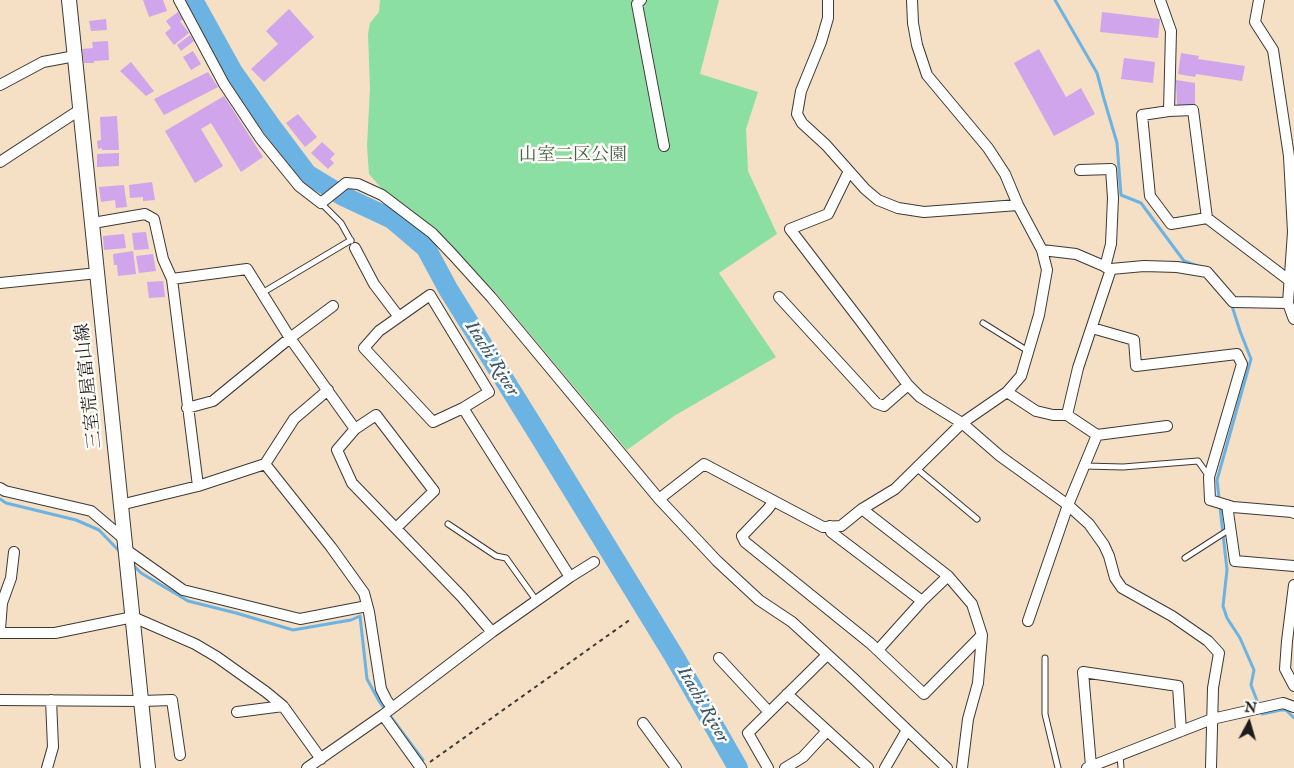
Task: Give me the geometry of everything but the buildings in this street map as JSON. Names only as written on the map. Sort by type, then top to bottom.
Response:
[{"type":"main road","name":"三室荒屋富山線","points":[[69,0],[148,768]]},
{"type":"street","points":[[179,0],[224,84],[260,138],[299,186],[321,203],[346,183],[358,184],[382,195],[432,233],[491,296],[659,499],[717,560],[760,600],[792,622],[947,768]]},
{"type":"street","points":[[641,0],[637,4],[664,146]]},
{"type":"street","points":[[828,0],[828,18],[821,42],[801,91],[797,114],[802,123],[826,145],[865,189],[878,200],[898,208],[924,212],[1018,205]]},
{"type":"street","points":[[659,499],[704,464],[823,527],[841,526],[895,489],[962,422],[1008,392],[1021,376],[1039,315],[1047,270],[1042,250],[1018,205],[1005,174],[988,148],[927,75],[917,45],[913,23],[912,0]]},
{"type":"street","points":[[1160,0],[1171,31],[1169,111]]},
{"type":"street","points":[[1259,0],[1255,22],[1273,50],[1289,156],[1294,232],[1288,303],[1292,318],[1294,319]]},
{"type":"street","points":[[0,85],[42,62],[75,56]]},
{"type":"street","points":[[0,162],[81,109]]},
{"type":"street","points":[[1207,218],[1171,224],[1150,196],[1142,115],[1193,110],[1207,218],[1290,281]]},
{"type":"street","points":[[1067,416],[1078,368],[1092,328],[1108,268],[1114,198],[1111,169],[1080,170]]},
{"type":"street","points":[[849,171],[828,214],[790,229],[908,385],[920,397],[962,422],[1000,456],[1068,504],[1089,524],[1104,545],[1115,578],[1122,588],[1172,616],[1208,641],[1219,653],[1212,688],[1211,768]]},
{"type":"street","points":[[93,223],[145,214],[154,218],[162,259],[172,279],[198,486]]},
{"type":"street","points":[[353,244],[374,284],[398,317]]},
{"type":"street","points":[[1042,250],[1076,254],[1108,268],[1177,267],[1207,272],[1233,302],[1288,303]]},
{"type":"street","points":[[172,279],[247,269],[290,338],[355,428]]},
{"type":"street","points":[[0,283],[98,273]]},
{"type":"street","points":[[430,295],[489,392],[463,408],[433,422],[364,348],[379,332],[398,317],[430,295]]},
{"type":"street","points":[[780,297],[876,403],[884,406],[908,385]]},
{"type":"street","points":[[187,408],[213,401],[290,338],[333,306]]},
{"type":"street","points":[[1092,328],[1134,340],[1136,366],[1237,354],[1242,364],[1209,476],[1210,500],[1233,506],[1294,513]]},
{"type":"street","points":[[120,505],[198,486],[265,464],[294,419],[328,390]]},
{"type":"street","points":[[1008,392],[1036,411],[1067,416],[1097,435],[1167,426]]},
{"type":"street","points":[[463,408],[570,577]]},
{"type":"street","points":[[396,528],[434,491],[376,415],[355,428],[337,450],[352,483],[462,597],[492,632]]},
{"type":"street","points":[[1028,620],[1068,504],[1097,435]]},
{"type":"street","points":[[265,464],[331,547],[364,593],[381,689],[392,708]]},
{"type":"street","points":[[0,488],[5,491],[92,511],[125,544],[183,590],[300,620],[367,606]]},
{"type":"street","points":[[774,500],[742,536],[745,542],[870,643],[924,694],[982,634]]},
{"type":"street","points":[[1227,505],[1235,561],[1294,566]]},
{"type":"street","points":[[862,510],[948,576],[972,604],[982,634],[978,682],[968,720],[962,768]]},
{"type":"street","points":[[830,526],[831,532],[922,601]]},
{"type":"street","points":[[0,629],[2,603],[11,578],[14,552]]},
{"type":"street","points":[[307,768],[383,715],[492,632],[594,562]]},
{"type":"street","points":[[878,650],[922,601],[948,576]]},
{"type":"street","points":[[1294,590],[1285,669],[1294,686]]},
{"type":"street","points":[[0,633],[55,633],[132,617],[195,644],[266,692],[284,706],[321,758]]},
{"type":"street","points":[[768,768],[748,733],[827,655]]},
{"type":"street","points":[[719,658],[769,712]]},
{"type":"street","points":[[1181,731],[1178,686],[1083,672],[1088,767],[1120,754],[1181,731],[1212,719],[1283,703],[1294,707]]},
{"type":"street","points":[[787,694],[868,768]]},
{"type":"street","points":[[0,700],[172,700],[180,755]]},
{"type":"street","points":[[47,768],[52,747],[51,700]]},
{"type":"street","points":[[238,712],[284,706]]},
{"type":"street","points":[[383,715],[425,765]]},
{"type":"street","points":[[643,723],[676,768]]},
{"type":"street","points":[[885,768],[906,730]]},
{"type":"street","points":[[785,768],[803,757],[827,731]]},
{"type":"lane","points":[[262,293],[353,244],[341,223],[321,203]]},
{"type":"lane","points":[[983,323],[1028,352]]},
{"type":"lane","points":[[1084,466],[1123,467],[1198,461],[1209,476]]},
{"type":"lane","points":[[916,468],[977,519]]},
{"type":"lane","points":[[448,524],[496,556],[506,558],[537,601]]},
{"type":"lane","points":[[1185,558],[1230,529]]},
{"type":"lane","points":[[1045,658],[1045,714],[1058,768]]},
{"type":"lane","points":[[1120,754],[1121,768]]},
{"type":"path","points":[[425,765],[631,620]]},
{"type":"green space","name":"山室二区公園","points":[[380,0],[719,0],[700,74],[758,92],[746,129],[748,171],[777,234],[719,273],[776,357],[674,416],[627,450],[495,292],[433,228],[382,189],[369,174],[367,146],[370,88],[368,34],[370,23],[379,12]]},
{"type":"waterway","name":"Itachi River","points":[[193,0],[233,72],[307,174],[343,196],[392,219],[426,248],[448,289],[674,656],[738,768]]},
{"type":"waterway","points":[[1055,0],[1097,73],[1117,143],[1121,195],[1141,203],[1184,261],[1198,266]]},
{"type":"waterway","points":[[1231,303],[1251,359],[1217,480],[1227,570],[1223,606],[1227,618],[1240,638],[1254,670],[1251,685],[1262,714],[1286,710],[1294,718]]},
{"type":"waterway","points":[[0,499],[6,503],[76,520],[99,530],[120,552]]},
{"type":"waterway","points":[[132,564],[141,573],[188,601],[293,630],[351,620],[360,616],[367,679],[379,701],[423,760]]}]
